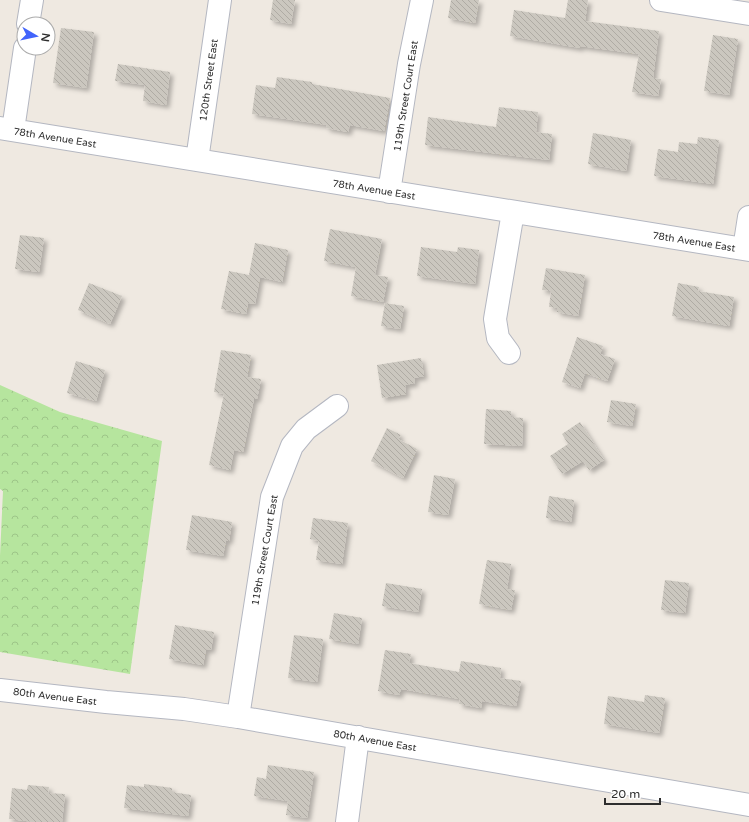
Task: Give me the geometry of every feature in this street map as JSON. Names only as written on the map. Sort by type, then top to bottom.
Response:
[{"type":"street","points":[[29,16],[32,0]]},
{"type":"street","name":"120th Street East","points":[[197,160],[220,0]]},
{"type":"street","name":"119th Street Court East","points":[[389,192],[409,64],[422,0]]},
{"type":"street","points":[[661,0],[749,14]]},
{"type":"street","points":[[6,129],[23,56]]},
{"type":"street","name":"78th Avenue East","points":[[6,129],[746,249]]},
{"type":"street","points":[[509,353],[498,338],[496,319],[513,212]]},
{"type":"street","points":[[746,249],[749,216]]},
{"type":"street","name":"119th Street Court East","points":[[238,717],[272,497],[292,446],[306,429],[337,406]]},
{"type":"street","name":"80th Avenue East","points":[[0,690],[184,709],[238,717],[749,805]]},
{"type":"street","points":[[347,822],[358,737]]},
{"type":"green space","points":[[0,385],[60,412],[162,441],[130,674],[0,652],[0,556],[3,491],[0,489]]},
{"type":"building","points":[[273,0],[295,0],[291,24],[270,20]]},
{"type":"building","points":[[451,0],[479,0],[475,23],[448,18]]},
{"type":"building","points":[[568,0],[588,0],[585,21],[659,31],[653,78],[661,79],[658,96],[632,92],[639,54],[580,46],[580,48],[510,36],[514,10],[565,18]]},
{"type":"building","points":[[61,28],[94,32],[86,88],[53,83]]},
{"type":"building","points":[[713,35],[738,39],[729,95],[704,91]]},
{"type":"building","points":[[118,64],[170,72],[166,105],[143,101],[145,85],[115,81]]},
{"type":"building","points":[[277,77],[312,82],[312,84],[390,98],[384,131],[350,125],[348,132],[326,128],[327,125],[252,114],[256,85],[275,88]]},
{"type":"building","points":[[499,107],[538,112],[536,132],[552,134],[549,160],[425,145],[428,117],[496,127]]},
{"type":"building","points":[[593,133],[631,140],[626,171],[588,164]]},
{"type":"building","points":[[698,137],[719,140],[713,184],[654,176],[658,149],[678,152],[679,142],[697,144]]},
{"type":"building","points":[[330,229],[382,239],[375,275],[388,277],[383,302],[351,296],[356,267],[324,261]]},
{"type":"building","points":[[20,235],[44,238],[39,272],[15,269]]},
{"type":"building","points":[[255,243],[288,250],[282,282],[260,277],[255,304],[248,303],[246,314],[221,309],[229,271],[249,275]]},
{"type":"building","points":[[421,247],[457,252],[458,247],[479,250],[475,284],[417,276]]},
{"type":"building","points":[[546,268],[585,275],[578,316],[557,312],[557,308],[549,307],[551,291],[542,290]]},
{"type":"building","points":[[89,283],[122,296],[110,324],[78,310]]},
{"type":"building","points":[[678,283],[699,287],[698,291],[734,297],[729,326],[672,316]]},
{"type":"building","points":[[385,303],[404,306],[400,329],[381,326]]},
{"type":"building","points":[[577,337],[603,346],[600,354],[615,359],[607,381],[585,373],[580,388],[562,382]]},
{"type":"building","points":[[221,350],[251,355],[247,377],[261,379],[257,399],[254,399],[243,452],[234,450],[230,470],[209,465],[224,394],[214,392]]},
{"type":"building","points":[[421,358],[424,376],[414,378],[415,383],[405,385],[406,394],[382,398],[377,365]]},
{"type":"building","points":[[76,361],[105,370],[96,401],[67,393]]},
{"type":"building","points":[[611,400],[636,404],[632,426],[607,422]]},
{"type":"building","points":[[486,409],[511,411],[511,417],[523,418],[522,446],[484,444]]},
{"type":"building","points":[[580,422],[604,460],[589,470],[583,461],[562,474],[550,456],[568,444],[562,434]]},
{"type":"building","points":[[387,428],[401,435],[398,439],[417,449],[403,478],[371,461]]},
{"type":"building","points":[[434,475],[455,479],[448,515],[428,512]]},
{"type":"building","points":[[549,496],[574,500],[571,522],[546,518]]},
{"type":"building","points":[[192,515],[232,522],[229,541],[226,540],[223,556],[186,550]]},
{"type":"building","points":[[313,518],[348,523],[342,564],[316,560],[319,541],[310,539]]},
{"type":"building","points":[[487,560],[511,564],[507,589],[515,590],[511,610],[479,604]]},
{"type":"building","points":[[665,580],[689,583],[685,613],[661,610]]},
{"type":"building","points":[[386,583],[422,589],[418,612],[382,606]]},
{"type":"building","points":[[334,613],[362,618],[358,644],[329,639]]},
{"type":"building","points":[[175,625],[214,632],[211,650],[206,649],[203,665],[169,659]]},
{"type":"building","points":[[294,635],[323,639],[317,682],[288,678]]},
{"type":"building","points":[[385,650],[411,654],[409,663],[459,672],[461,661],[501,668],[500,678],[521,681],[516,706],[482,701],[481,708],[459,704],[460,699],[401,689],[399,695],[378,691]]},
{"type":"building","points":[[645,695],[665,698],[659,733],[604,724],[608,696],[644,702]]},
{"type":"building","points":[[268,765],[314,772],[307,818],[286,815],[288,801],[254,796],[257,777],[266,779]]},
{"type":"building","points":[[144,784],[172,788],[172,792],[191,795],[188,816],[124,808],[127,785],[144,787]]},
{"type":"building","points":[[28,785],[49,787],[48,793],[65,794],[62,822],[35,822],[9,819],[12,788],[27,790]]}]
